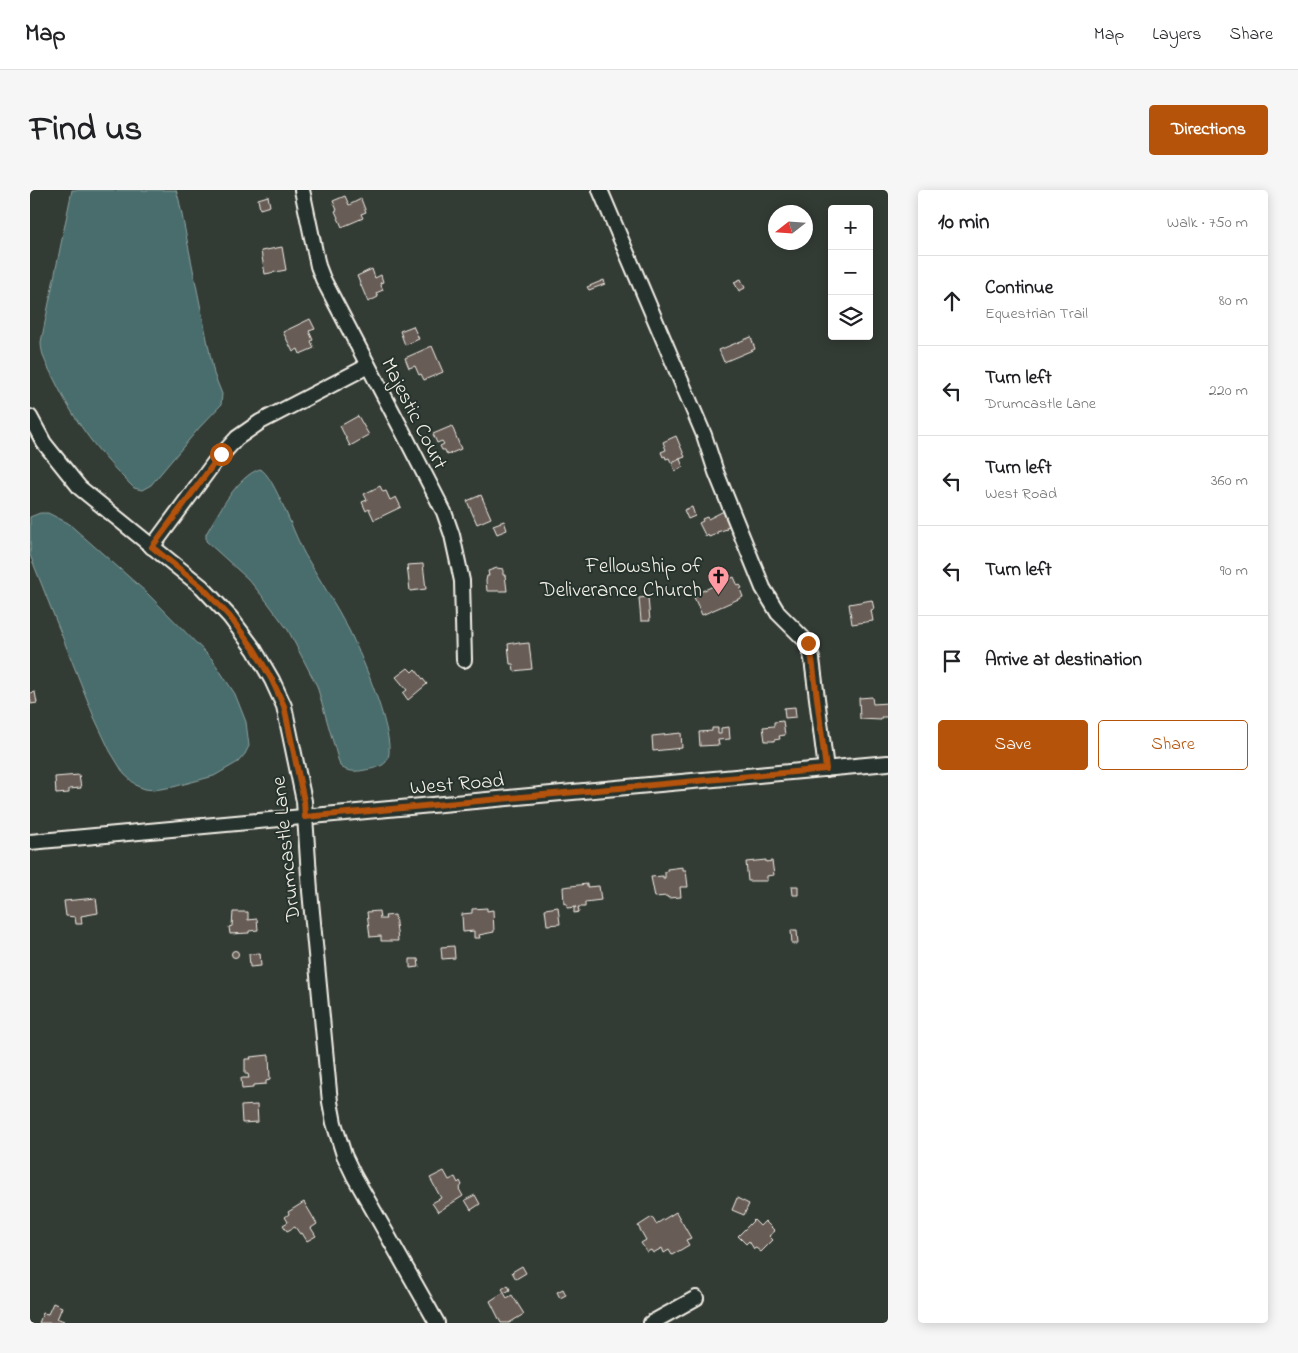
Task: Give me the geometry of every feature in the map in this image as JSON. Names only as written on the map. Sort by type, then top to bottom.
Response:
[{"type":"street","name":"Majestic Court","points":[[302,190],[318,266],[323,280],[441,508],[452,535],[462,581],[464,660]]},
{"type":"street","points":[[600,190],[704,435],[716,472],[763,588],[778,613],[808,643],[812,659],[826,769]]},
{"type":"street","points":[[152,547],[214,463],[237,438],[260,422],[368,366]]},
{"type":"street","name":"Drumcastle Lane","points":[[30,417],[44,443],[80,488],[202,587],[230,617],[254,649],[284,706],[304,801],[306,852],[322,1029],[334,1123],[344,1155],[354,1176],[437,1323]]},
{"type":"street","name":"West Road","points":[[30,842],[888,763]]},
{"type":"street","points":[[651,1323],[696,1298]]},
{"type":"water","points":[[72,190],[176,190],[179,200],[214,374],[222,394],[221,405],[151,485],[142,490],[134,488],[109,463],[79,424],[47,366],[42,352],[41,342]]},
{"type":"water","points":[[260,469],[272,483],[302,550],[349,630],[369,676],[384,718],[388,737],[389,752],[384,764],[362,771],[348,770],[340,766],[317,686],[288,630],[248,579],[206,541],[206,534],[222,506],[236,487],[252,473]]},
{"type":"water","points":[[40,513],[48,513],[68,523],[146,592],[212,659],[235,694],[246,722],[249,746],[238,762],[214,776],[154,790],[137,786],[124,774],[110,751],[94,717],[30,555],[30,517]]},
{"type":"building","points":[[268,196],[270,206],[260,209],[258,199]]},
{"type":"building","points":[[345,196],[349,205],[361,199],[366,212],[361,214],[363,218],[342,227],[333,201]]},
{"type":"building","points":[[282,247],[286,270],[265,274],[261,251]]},
{"type":"building","points":[[372,269],[375,278],[381,275],[383,282],[380,283],[383,290],[376,293],[378,297],[368,302],[357,276]]},
{"type":"building","points":[[741,279],[745,288],[739,291],[734,282]]},
{"type":"building","points":[[604,280],[605,284],[589,290],[587,287]]},
{"type":"building","points":[[310,319],[315,329],[309,331],[314,348],[300,354],[298,349],[293,352],[283,332]]},
{"type":"building","points":[[413,326],[419,339],[405,345],[400,331]]},
{"type":"building","points":[[751,337],[755,349],[724,362],[719,350]]},
{"type":"building","points":[[432,346],[443,372],[424,380],[421,374],[419,375],[415,366],[409,368],[405,358]]},
{"type":"building","points":[[358,416],[369,435],[350,446],[340,426]]},
{"type":"building","points":[[452,426],[461,449],[447,455],[440,446],[444,444],[442,441],[437,443],[433,434]]},
{"type":"building","points":[[676,436],[685,457],[671,462],[669,458],[663,457],[661,452],[666,450],[663,442]]},
{"type":"building","points":[[680,459],[683,467],[675,471],[672,463]]},
{"type":"building","points":[[380,486],[383,492],[386,491],[390,500],[396,497],[401,507],[374,520],[369,509],[366,511],[362,502],[367,500],[364,494]]},
{"type":"building","points":[[481,495],[491,518],[477,524],[467,501]]},
{"type":"building","points":[[692,507],[695,516],[688,519],[684,510]]},
{"type":"building","points":[[724,511],[730,526],[717,532],[717,534],[706,537],[699,523],[703,521],[702,519],[707,517],[708,519]]},
{"type":"building","points":[[504,521],[507,530],[497,534],[493,525]]},
{"type":"building","points":[[423,564],[426,589],[410,591],[407,565]]},
{"type":"building","points":[[497,568],[503,569],[507,591],[487,591],[488,571]]},
{"type":"building","name":"Fellowship of Deliverance Church","points":[[734,577],[738,586],[740,585],[742,588],[740,589],[743,597],[702,615],[693,595]]},
{"type":"building","points":[[648,597],[650,621],[641,621],[639,598]]},
{"type":"building","points":[[872,600],[874,609],[871,610],[873,621],[852,624],[849,604]]},
{"type":"building","points":[[519,642],[519,644],[529,643],[532,669],[514,671],[513,664],[510,664],[508,644]]},
{"type":"building","points":[[408,668],[412,672],[415,669],[427,684],[408,700],[403,693],[407,690],[396,677]]},
{"type":"building","points":[[35,692],[37,703],[31,704],[30,693]]},
{"type":"building","points":[[872,697],[873,704],[888,703],[888,717],[881,717],[881,720],[860,719],[859,698]]},
{"type":"building","points":[[795,707],[796,717],[785,718],[784,708]]},
{"type":"building","points":[[783,721],[785,735],[779,736],[780,739],[774,741],[765,741],[763,727],[774,726],[774,722]]},
{"type":"building","points":[[729,727],[730,739],[718,740],[719,745],[700,746],[699,732],[712,731],[712,728],[718,728],[718,734],[721,734],[721,728]]},
{"type":"building","points":[[681,733],[682,748],[653,751],[652,736]]},
{"type":"building","points":[[79,775],[81,788],[69,789],[69,793],[56,794],[55,777]]},
{"type":"building","points":[[766,860],[766,862],[772,861],[774,875],[767,876],[767,881],[748,881],[746,862]]},
{"type":"building","points":[[683,867],[683,870],[686,870],[688,887],[680,887],[681,897],[655,897],[651,877],[663,876],[665,878],[667,869]]},
{"type":"building","points":[[587,884],[587,887],[599,886],[601,900],[585,902],[585,907],[578,907],[579,912],[574,913],[574,908],[576,907],[567,908],[566,903],[564,904],[563,887]]},
{"type":"building","points":[[792,886],[798,886],[798,895],[793,895]]},
{"type":"building","points":[[96,898],[98,913],[81,916],[82,924],[76,924],[75,917],[66,916],[64,901]]},
{"type":"building","points":[[558,907],[560,924],[547,925],[545,909]]},
{"type":"building","points":[[487,908],[487,911],[493,910],[494,932],[479,935],[480,938],[474,938],[474,931],[463,932],[462,914],[472,913],[472,909]]},
{"type":"building","points":[[379,911],[380,919],[386,919],[385,916],[395,915],[398,941],[381,941],[381,936],[370,937],[367,912]]},
{"type":"building","points":[[233,912],[248,912],[248,920],[257,919],[258,930],[249,931],[249,933],[230,934],[229,927],[232,926]]},
{"type":"building","points":[[791,930],[797,930],[798,944],[792,944]]},
{"type":"building","points":[[454,946],[455,958],[442,959],[441,947]]},
{"type":"building","points":[[235,950],[239,954],[235,958],[231,954]]},
{"type":"building","points":[[260,953],[261,966],[250,967],[249,954]]},
{"type":"building","points":[[410,959],[418,959],[419,967],[410,968]]},
{"type":"building","points":[[269,1055],[270,1080],[266,1081],[266,1084],[253,1085],[253,1088],[242,1089],[241,1078],[249,1078],[248,1074],[245,1074],[245,1059]]},
{"type":"building","points":[[257,1105],[258,1122],[242,1123],[241,1106]]},
{"type":"building","points":[[444,1171],[449,1180],[455,1177],[458,1183],[460,1181],[462,1185],[459,1189],[463,1196],[438,1212],[432,1203],[441,1198],[430,1178]]},
{"type":"building","points":[[475,1195],[480,1204],[471,1210],[465,1200]]},
{"type":"building","points":[[737,1198],[749,1204],[744,1215],[732,1210]]},
{"type":"building","points":[[304,1202],[317,1224],[311,1228],[316,1236],[307,1241],[295,1227],[287,1231],[283,1225],[288,1222],[285,1217],[289,1214],[288,1212]]},
{"type":"building","points":[[676,1212],[691,1238],[686,1240],[689,1245],[672,1255],[669,1250],[664,1253],[662,1248],[653,1253],[651,1250],[647,1252],[641,1243],[646,1240],[638,1226],[652,1217],[656,1224]]},
{"type":"building","points":[[754,1220],[760,1226],[765,1221],[775,1231],[769,1236],[773,1240],[761,1252],[756,1248],[754,1249],[749,1241],[746,1244],[738,1236]]},
{"type":"building","points":[[522,1266],[526,1273],[516,1279],[512,1272]]},
{"type":"building","points":[[508,1285],[510,1290],[504,1293],[507,1298],[512,1295],[524,1314],[509,1323],[501,1323],[490,1301],[504,1292],[502,1289]]},
{"type":"building","points":[[563,1289],[566,1295],[560,1298],[557,1292]]},
{"type":"building","points":[[53,1303],[62,1307],[56,1318],[64,1321],[63,1323],[39,1323],[43,1313],[48,1314]]},
{"type":"place","name":"Fellowship of Deliverance Church","points":[[718,596]]},
{"type":"route","points":[[221,454],[152,547],[202,587],[230,617],[254,649],[272,680],[284,706],[304,801],[305,817],[826,769],[812,659],[808,643]]}]
